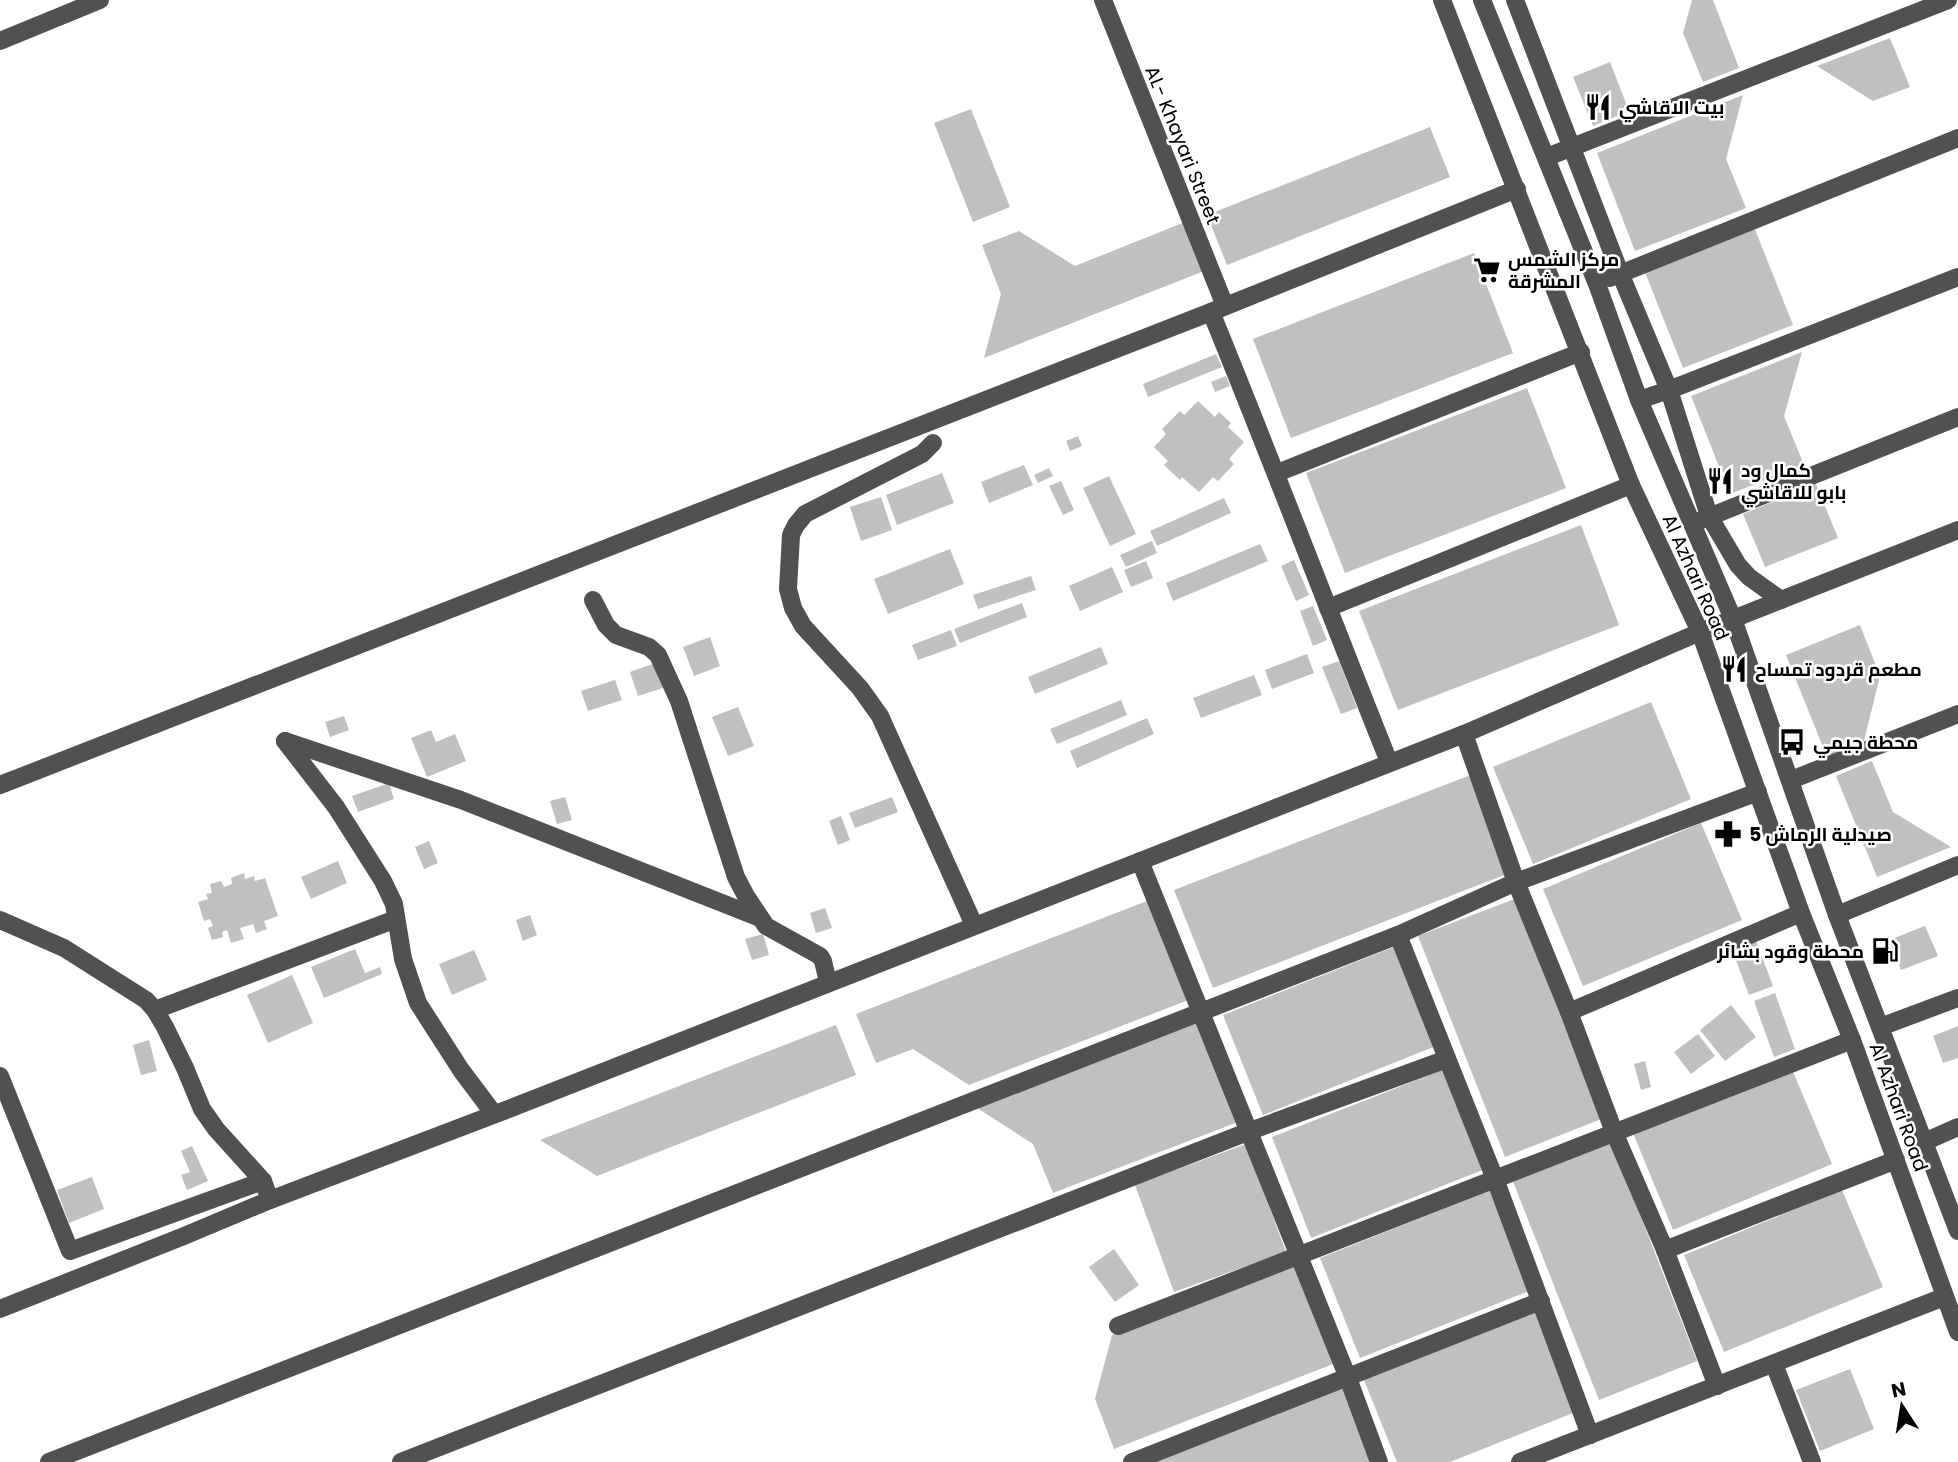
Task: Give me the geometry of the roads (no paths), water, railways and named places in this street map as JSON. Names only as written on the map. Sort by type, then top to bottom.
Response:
[{"type":"street","points":[[0,41],[100,0]]},
{"type":"street","name":"AL- Khayari Street","points":[[1103,0],[1277,473],[1389,762]]},
{"type":"street","name":"Al Azhari Road","points":[[1442,0],[1631,485],[1700,632],[1801,914],[1852,1040],[1958,1332]]},
{"type":"street","name":"Al Azhari Road","points":[[1482,0],[1597,284],[1639,400],[1733,619],[1837,915],[1958,1231]]},
{"type":"street","points":[[1515,0],[1620,273],[1669,390],[1710,516],[1738,565],[1749,577],[1781,600]]},
{"type":"street","points":[[1547,157],[1948,0]]},
{"type":"street","points":[[1597,284],[1958,138]]},
{"type":"street","points":[[0,785],[1218,309],[1517,189]]},
{"type":"street","points":[[1639,400],[1958,277]]},
{"type":"street","points":[[1277,473],[1581,352]]},
{"type":"street","points":[[1692,524],[1958,417]]},
{"type":"street","points":[[933,443],[922,454],[805,514],[791,535],[788,589],[793,608],[803,626],[860,688],[880,716],[974,925]]},
{"type":"street","points":[[1328,608],[1631,485]]},
{"type":"street","points":[[0,1309],[270,1200],[1464,734],[1700,632],[1958,530]]},
{"type":"street","points":[[593,600],[606,625],[616,635],[649,647],[658,656],[679,701],[736,877],[766,926],[820,956],[828,982]]},
{"type":"street","points":[[1791,780],[1958,714]]},
{"type":"street","points":[[1464,734],[1516,882],[1717,1386]]},
{"type":"street","points":[[494,1114],[418,1003],[403,959],[394,904],[383,881],[336,807],[285,740],[461,800],[760,918]]},
{"type":"street","points":[[49,1462],[1398,935],[1516,882],[1758,792]]},
{"type":"street","points":[[1140,861],[1250,1131],[1379,1462]]},
{"type":"street","points":[[1837,915],[1958,864]]},
{"type":"street","points":[[1569,1012],[1801,914]]},
{"type":"street","points":[[155,1010],[397,919]]},
{"type":"street","points":[[0,920],[64,948],[146,1000],[155,1010],[185,1068],[202,1109],[216,1129],[263,1181],[270,1200]]},
{"type":"street","points":[[1398,935],[1495,1179],[1590,1435]]},
{"type":"street","points":[[1880,1027],[1958,998]]},
{"type":"street","points":[[1118,1326],[1852,1040]]},
{"type":"street","points":[[401,1462],[1250,1131],[1447,1059]]},
{"type":"street","points":[[0,1076],[69,1251],[263,1181]]},
{"type":"street","points":[[1924,1142],[1958,1127]]},
{"type":"street","points":[[1665,1250],[1896,1160]]},
{"type":"street","points":[[1520,1462],[1944,1297]]},
{"type":"street","points":[[1132,1462],[1541,1301]]},
{"type":"street","points":[[1774,1363],[1812,1462]]},
{"type":"place","name":"بيت الاقاشي","points":[[1598,107]]},
{"type":"place","name":"مركز الشمس المشرقة","points":[[1487,270]]},
{"type":"place","name":"كمال ود بابو للاقاشي","points":[[1720,481]]},
{"type":"place","name":"مطعم قردود تمساح","points":[[1734,669]]},
{"type":"place","name":"محطة جيمي","points":[[1792,742]]},
{"type":"place","name":"صيدلية الرماش 5","points":[[1728,834]]},
{"type":"place","name":"محطة وقود بشائر","points":[[1885,951]]}]
